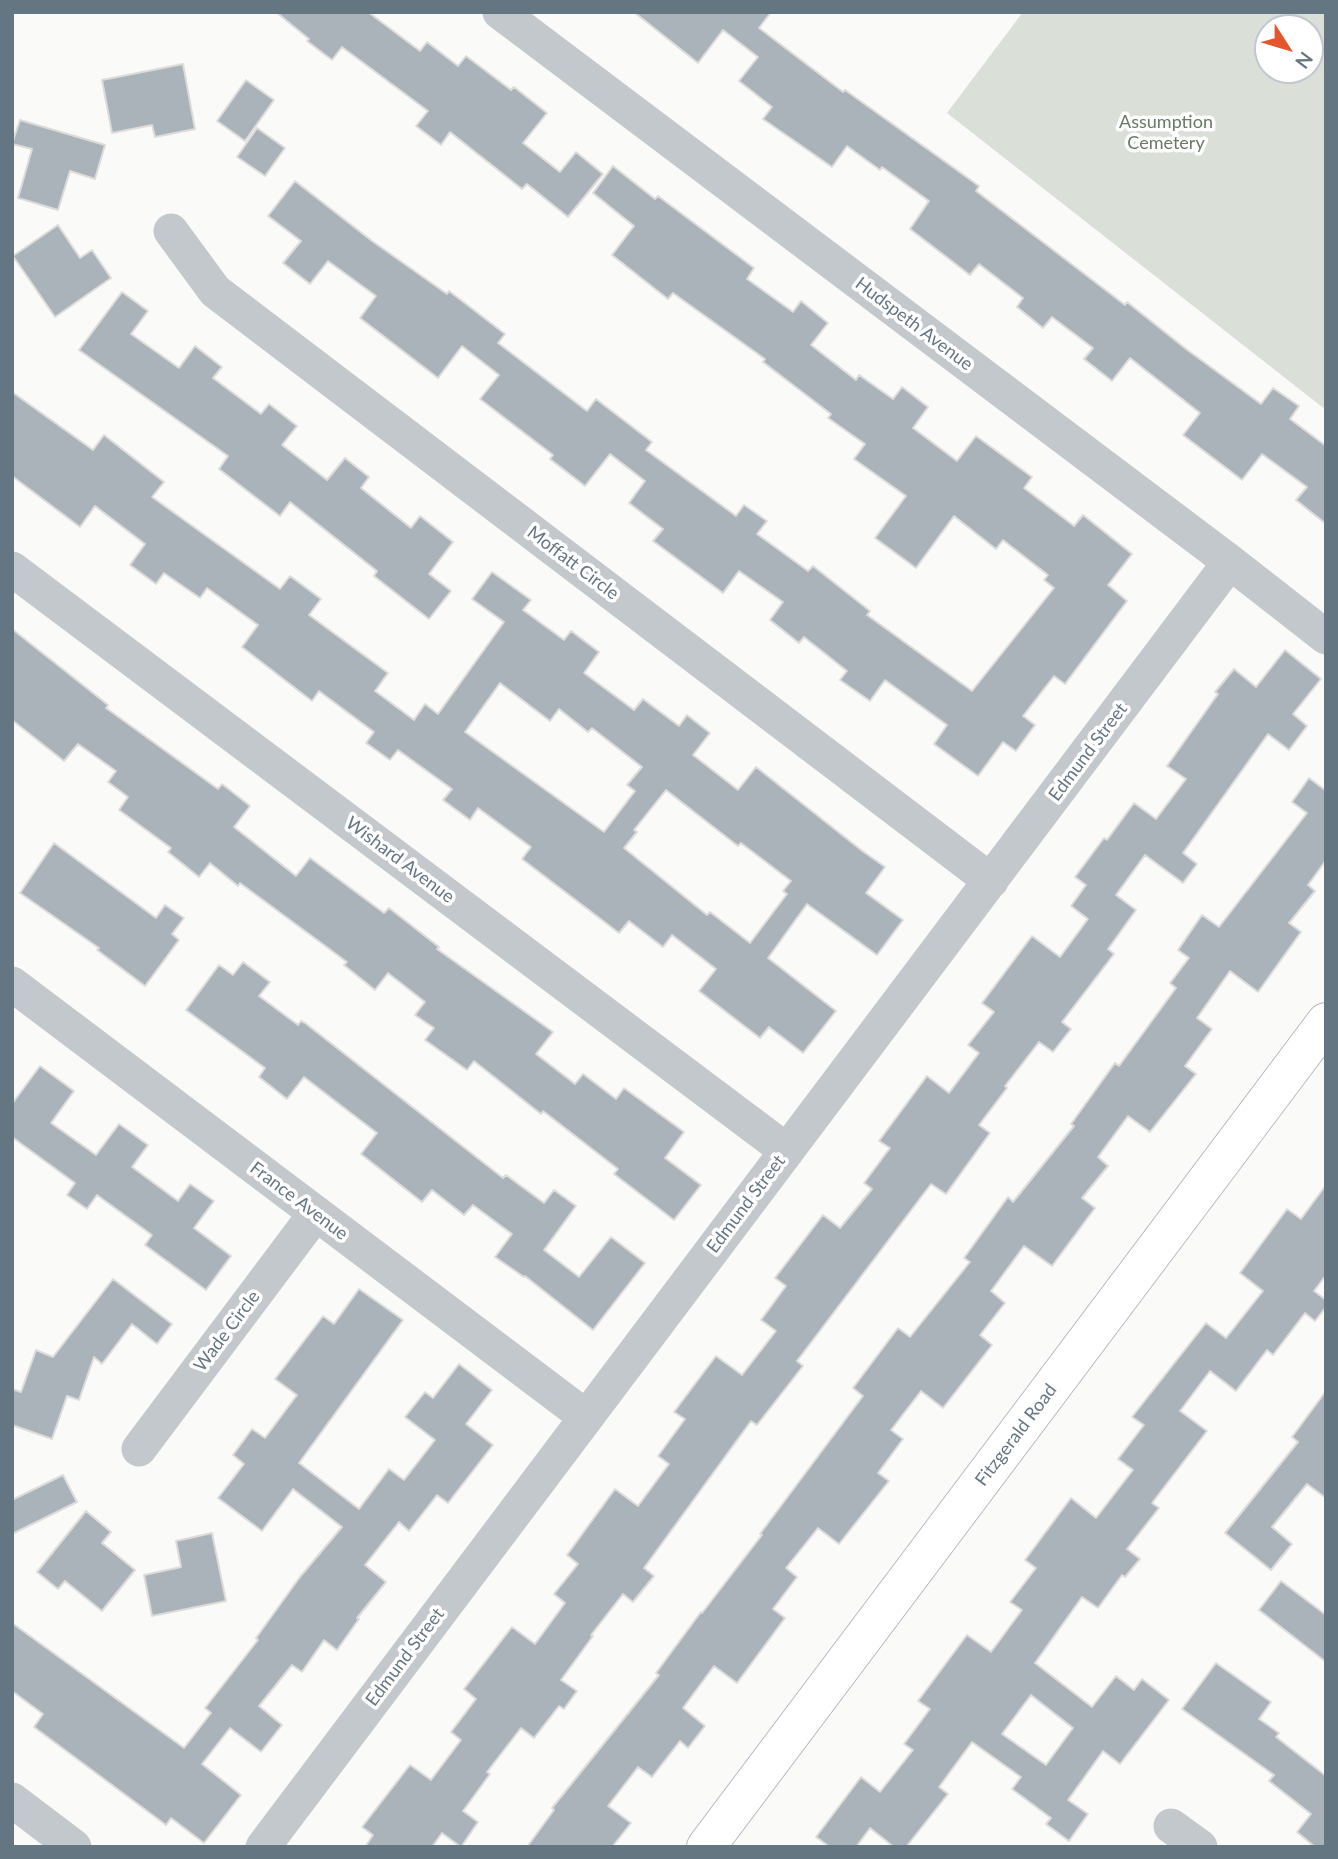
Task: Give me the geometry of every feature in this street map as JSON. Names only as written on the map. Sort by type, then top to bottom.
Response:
[{"type":"main road","name":"Fitzgerald Road","points":[[706,1847],[1326,1022]]},
{"type":"street","name":"Hudspeth Avenue","points":[[500,12],[1326,637]]},
{"type":"street","name":"Moffatt Circle","points":[[171,231],[215,291],[990,881]]},
{"type":"street","name":"Edmund Street","points":[[263,1847],[1230,562]]},
{"type":"street","name":"Wishard Avenue","points":[[12,569],[787,1151]]},
{"type":"street","name":"France Avenue","points":[[12,984],[586,1417]]},
{"type":"street","name":"Wade Circle","points":[[139,1449],[316,1213]]},
{"type":"street","points":[[12,1800],[75,1847]]},
{"type":"street","points":[[1171,1826],[1199,1847]]},
{"type":"green space","name":"Assumption Cemetery","points":[[1023,12],[1326,12],[1326,410],[947,113]]},
{"type":"building","points":[[276,12],[368,12],[420,51],[427,42],[458,66],[466,56],[511,90],[514,87],[547,113],[523,143],[560,172],[576,152],[603,174],[568,217],[527,184],[522,189],[450,132],[441,145],[416,126],[428,111],[342,47],[332,60]]},
{"type":"building","points":[[634,12],[771,12],[759,28],[843,92],[845,90],[979,186],[976,191],[1125,305],[1127,302],[1261,404],[1273,388],[1299,406],[1290,419],[1326,446],[1326,524],[1296,500],[1307,487],[1262,454],[1242,480],[1183,435],[1200,413],[1130,358],[1112,381],[1084,359],[1093,348],[1052,317],[1043,328],[1017,307],[1023,298],[979,264],[970,275],[910,229],[929,201],[882,167],[880,170],[847,146],[832,167],[763,119],[772,107],[739,81],[758,57],[723,30],[698,63]]},
{"type":"building","points":[[183,64],[195,129],[155,137],[152,125],[112,133],[102,80]]},
{"type":"building","points":[[246,80],[274,100],[245,141],[217,121]]},
{"type":"building","points":[[20,120],[105,145],[95,179],[70,171],[58,210],[18,198],[32,149],[12,144]]},
{"type":"building","points":[[257,128],[285,148],[265,176],[237,157]]},
{"type":"building","points":[[613,166],[655,199],[658,196],[754,268],[747,279],[793,312],[801,301],[828,323],[811,345],[856,380],[859,375],[893,399],[902,387],[928,407],[913,428],[957,461],[976,436],[1032,477],[1024,488],[1074,526],[1083,515],[1132,554],[1108,585],[1127,601],[1065,684],[1054,676],[1023,716],[1035,725],[1016,751],[1003,742],[978,776],[934,744],[947,725],[885,680],[870,701],[840,680],[847,671],[804,637],[799,643],[770,620],[783,602],[739,571],[723,593],[653,541],[663,529],[629,503],[645,481],[610,454],[585,486],[550,459],[553,455],[480,399],[499,375],[462,346],[438,378],[360,318],[376,296],[328,261],[310,284],[283,263],[301,241],[268,216],[295,181],[372,241],[447,294],[449,291],[505,334],[498,343],[587,411],[596,399],[652,442],[646,450],[736,516],[744,505],[767,521],[757,534],[808,571],[813,566],[870,611],[867,615],[972,691],[1054,588],[1044,580],[1048,575],[1003,540],[996,549],[954,516],[916,568],[875,538],[906,496],[854,459],[865,444],[828,418],[831,414],[763,362],[765,359],[673,293],[668,299],[612,255],[634,226],[593,193]]},
{"type":"building","points":[[58,225],[80,258],[92,250],[111,278],[55,317],[13,256]]},
{"type":"building","points":[[122,292],[148,311],[131,334],[179,368],[195,346],[222,367],[213,378],[261,414],[269,404],[297,426],[282,445],[327,480],[345,458],[369,477],[361,488],[411,528],[420,516],[453,542],[429,574],[451,591],[429,619],[374,576],[377,571],[290,502],[280,516],[219,469],[228,456],[79,350]]},
{"type":"building","points":[[12,392],[93,450],[104,435],[164,482],[152,497],[280,589],[290,576],[321,599],[309,615],[388,673],[375,691],[414,720],[425,704],[438,714],[504,622],[472,599],[492,572],[531,600],[523,610],[564,640],[571,631],[599,652],[584,673],[634,710],[643,699],[679,726],[687,715],[710,733],[693,755],[738,790],[756,767],[885,867],[866,893],[903,920],[877,955],[807,904],[768,958],[836,1011],[803,1053],[769,1027],[760,1038],[699,991],[716,969],[672,935],[663,947],[629,921],[619,933],[522,859],[531,847],[478,808],[470,820],[443,800],[452,789],[398,750],[390,760],[366,743],[374,732],[319,691],[312,701],[242,647],[258,625],[207,588],[200,598],[164,573],[156,584],[130,565],[145,544],[95,506],[80,527],[12,476]],"holes":[[[500,683],[550,721],[559,709],[588,732],[592,728],[642,767],[627,785],[635,791],[604,832],[465,732]],[[666,790],[738,846],[741,843],[791,881],[783,891],[787,894],[750,943],[710,912],[707,915],[624,848],[637,832],[634,830]]]},
{"type":"building","points":[[12,629],[108,705],[106,708],[218,789],[222,784],[250,806],[234,827],[296,876],[310,858],[384,913],[389,908],[439,947],[437,949],[553,1032],[536,1054],[575,1084],[583,1074],[616,1099],[624,1088],[684,1132],[665,1158],[701,1185],[674,1220],[614,1174],[618,1169],[543,1111],[541,1114],[474,1061],[467,1070],[425,1040],[434,1028],[415,1015],[425,1002],[388,973],[375,990],[344,965],[347,962],[240,883],[238,886],[210,863],[199,877],[168,852],[171,848],[119,810],[128,797],[108,782],[116,771],[78,744],[64,761],[12,720]]},
{"type":"building","points":[[1285,650],[1321,679],[1293,714],[1307,726],[1289,750],[1268,734],[1183,853],[1197,864],[1183,883],[1145,855],[1116,895],[1136,910],[1108,949],[1114,954],[1062,1022],[1071,1029],[1053,1052],[1039,1042],[979,1125],[990,1133],[946,1194],[931,1184],[797,1361],[803,1366],[757,1425],[751,1421],[644,1568],[654,1576],[633,1602],[623,1594],[591,1635],[593,1636],[561,1680],[577,1691],[564,1709],[559,1706],[534,1738],[521,1728],[487,1772],[490,1774],[463,1811],[478,1822],[461,1847],[442,1833],[432,1847],[365,1847],[373,1835],[362,1827],[410,1765],[431,1780],[461,1740],[451,1732],[476,1699],[464,1689],[512,1627],[535,1644],[565,1603],[554,1594],[578,1564],[567,1555],[615,1489],[638,1506],[669,1464],[658,1456],[685,1419],[674,1412],[716,1356],[742,1375],[776,1331],[761,1320],[786,1286],[775,1278],[823,1215],[840,1228],[872,1189],[864,1183],[890,1148],[879,1141],[927,1076],[949,1093],[979,1053],[968,1045],[994,1012],[982,1003],[1032,936],[1060,957],[1088,919],[1071,906],[1086,885],[1075,877],[1134,803],[1156,819],[1186,779],[1167,766],[1218,694],[1215,692],[1234,669],[1256,687]]},
{"type":"building","points":[[1309,778],[1325,790],[1326,788],[1326,860],[1308,885],[1315,891],[1289,923],[1301,932],[1258,992],[1230,971],[1197,1018],[1212,1029],[1185,1066],[1196,1074],[1150,1132],[1128,1116],[1098,1157],[1108,1166],[1082,1198],[1095,1208],[1052,1266],[1024,1246],[991,1291],[1005,1303],[980,1335],[992,1345],[943,1408],[921,1391],[891,1430],[903,1439],[878,1473],[889,1481],[839,1544],[818,1528],[786,1568],[797,1577],[773,1609],[785,1618],[737,1683],[714,1666],[683,1708],[705,1726],[688,1748],[680,1741],[652,1777],[638,1767],[608,1806],[631,1823],[612,1847],[527,1847],[554,1810],[552,1808],[659,1675],[656,1673],[762,1535],[760,1534],[863,1396],[853,1388],[898,1328],[910,1337],[970,1262],[964,1258],[1008,1197],[1013,1202],[1074,1126],[1071,1124],[1115,1063],[1119,1066],[1176,988],[1170,983],[1189,958],[1178,950],[1202,915],[1219,927],[1307,813],[1292,802]]},
{"type":"building","points":[[54,843],[156,918],[165,905],[184,918],[172,934],[179,940],[145,986],[97,950],[99,948],[20,893]]},
{"type":"building","points":[[243,962],[270,982],[259,996],[298,1025],[301,1021],[305,1023],[503,1178],[506,1175],[544,1203],[554,1190],[576,1206],[544,1250],[579,1277],[611,1237],[645,1263],[593,1330],[525,1276],[495,1257],[512,1234],[473,1205],[464,1215],[432,1190],[422,1202],[361,1154],[377,1133],[304,1077],[287,1099],[259,1077],[265,1068],[186,1010],[219,965],[233,975]]},
{"type":"building","points":[[40,1066],[74,1091],[51,1123],[96,1155],[119,1124],[148,1145],[132,1167],[178,1201],[190,1184],[214,1201],[194,1228],[231,1256],[206,1290],[145,1245],[152,1235],[97,1195],[87,1209],[67,1195],[75,1183],[12,1137],[12,1104]]},
{"type":"building","points":[[1326,1185],[1326,1275],[1314,1291],[1326,1300],[1326,1307],[1315,1321],[1305,1313],[1273,1355],[1267,1350],[1236,1391],[1210,1371],[1180,1411],[1207,1431],[1152,1503],[1159,1508],[1127,1549],[1140,1559],[1125,1577],[1122,1575],[1098,1608],[1082,1597],[1035,1663],[1092,1707],[1116,1676],[1134,1690],[1142,1679],[1169,1700],[1120,1764],[1103,1751],[1068,1800],[1088,1814],[1069,1841],[1046,1824],[1051,1818],[1012,1789],[1021,1777],[972,1742],[939,1787],[948,1794],[906,1847],[894,1847],[870,1828],[856,1847],[830,1847],[816,1837],[861,1777],[880,1792],[913,1750],[904,1744],[930,1709],[918,1701],[967,1635],[991,1652],[1022,1610],[1010,1602],[1036,1568],[1025,1560],[1071,1498],[1096,1518],[1133,1470],[1118,1459],[1144,1425],[1132,1417],[1206,1323],[1226,1338],[1263,1291],[1240,1273],[1287,1209],[1301,1219]],"holes":[[[1031,1695],[1073,1728],[1046,1765],[1002,1734]]]},
{"type":"building","points":[[113,1279],[172,1324],[157,1344],[132,1324],[102,1364],[94,1357],[79,1400],[67,1396],[52,1439],[12,1425],[12,1389],[21,1392],[36,1350],[53,1357]]},
{"type":"building","points":[[359,1289],[403,1320],[299,1463],[359,1509],[389,1469],[404,1480],[435,1440],[405,1417],[425,1392],[433,1398],[459,1364],[492,1390],[466,1424],[493,1445],[448,1503],[437,1495],[409,1531],[399,1522],[365,1565],[386,1582],[357,1618],[359,1619],[337,1650],[324,1640],[302,1672],[292,1665],[259,1706],[282,1725],[261,1752],[230,1728],[202,1764],[241,1795],[204,1843],[171,1818],[166,1825],[34,1727],[43,1714],[12,1691],[12,1623],[184,1748],[211,1713],[205,1708],[258,1640],[256,1638],[300,1577],[342,1527],[293,1489],[262,1531],[218,1498],[244,1464],[233,1455],[252,1429],[265,1438],[297,1395],[275,1379],[323,1316],[334,1324]]},
{"type":"building","points":[[1326,1391],[1326,1498],[1307,1484],[1272,1527],[1292,1544],[1271,1570],[1225,1533],[1298,1442],[1292,1437]]},
{"type":"building","points":[[63,1475],[77,1502],[12,1534],[12,1500]]},
{"type":"building","points":[[86,1511],[111,1532],[102,1543],[135,1570],[102,1611],[65,1581],[58,1589],[37,1572]]},
{"type":"building","points":[[212,1533],[226,1601],[152,1616],[144,1575],[181,1567],[176,1541]]},
{"type":"building","points":[[1281,1581],[1326,1615],[1326,1662],[1259,1610]]},
{"type":"building","points":[[1216,1663],[1271,1702],[1259,1719],[1279,1733],[1276,1737],[1326,1776],[1326,1847],[1315,1847],[1297,1832],[1311,1814],[1269,1781],[1274,1775],[1182,1709]]}]
